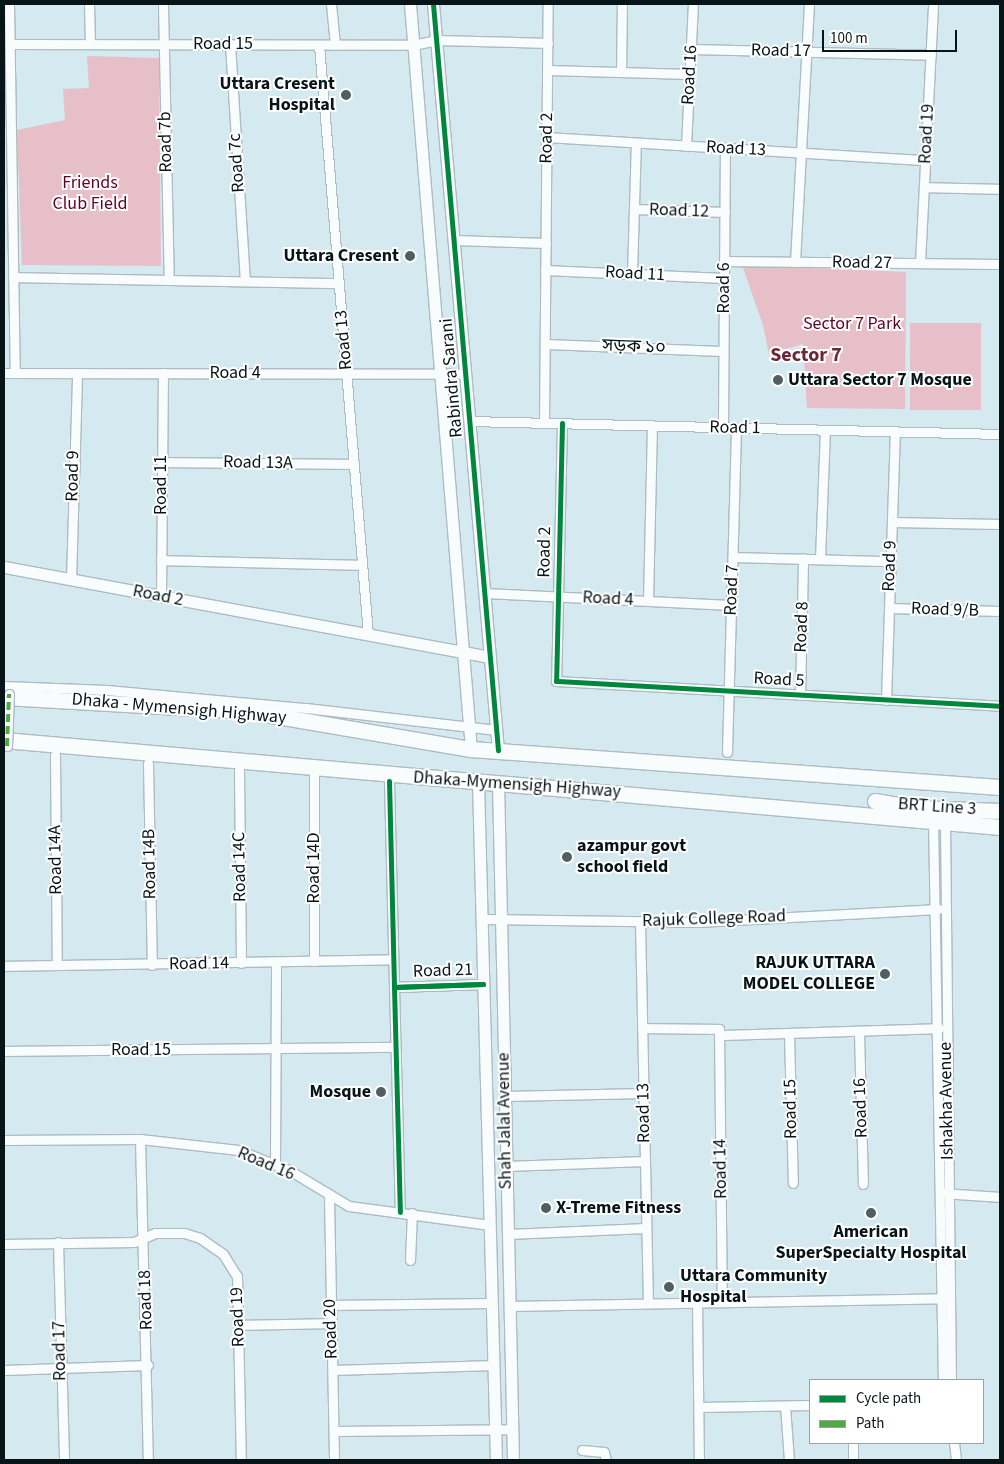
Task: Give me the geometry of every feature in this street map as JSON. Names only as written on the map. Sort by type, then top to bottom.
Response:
[{"type":"highway","name":"Dhaka - Mymensigh Highway","points":[[5,692],[248,711],[472,749]]},
{"type":"highway","name":"Dhaka-Mymensigh Highway","points":[[6,743],[478,782],[872,808],[939,821],[1000,827]]},
{"type":"highway","name":"Dhaka-Mymensigh Highway","points":[[472,749],[1000,787]]},
{"type":"highway","name":"BRT Line 3","points":[[872,808],[1000,811]]},
{"type":"street","points":[[9,4],[7,33],[10,44],[8,261],[14,277],[15,373]]},
{"type":"street","points":[[89,4],[90,44]]},
{"type":"street","name":"Road 7b","points":[[163,4],[169,280]]},
{"type":"street","points":[[331,4],[335,45]]},
{"type":"street","name":"Rabindra Sarani","points":[[410,4],[472,749]]},
{"type":"street","name":"Rabindra Sarani","points":[[433,4],[498,750]]},
{"type":"street","name":"Road 2","points":[[544,423],[548,4]]},
{"type":"street","points":[[621,72],[622,4]]},
{"type":"street","name":"Road 16","points":[[686,146],[693,4]]},
{"type":"street","points":[[795,262],[809,4]]},
{"type":"street","name":"Road 19","points":[[920,263],[933,4]]},
{"type":"street","name":"Road 15","points":[[10,44],[413,45],[436,40],[548,43]]},
{"type":"street","name":"Road 7c","points":[[230,44],[245,281]]},
{"type":"street","name":"Road 13","points":[[319,45],[368,636]]},
{"type":"street","name":"Road 17","points":[[692,49],[931,54]]},
{"type":"street","points":[[548,70],[690,74]]},
{"type":"street","name":"Road 13","points":[[547,137],[926,160]]},
{"type":"street","points":[[632,274],[636,143]]},
{"type":"street","name":"Road 6","points":[[723,427],[725,148]]},
{"type":"street","points":[[924,187],[1000,189]]},
{"type":"street","name":"Road 12","points":[[634,209],[724,212]]},
{"type":"street","points":[[454,240],[546,243]]},
{"type":"street","name":"Road 27","points":[[724,261],[1000,264]]},
{"type":"street","name":"Road 11","points":[[545,270],[724,278]]},
{"type":"street","points":[[14,277],[339,283]]},
{"type":"street","name":"সড়ক ১০","points":[[545,344],[724,351]]},
{"type":"street","name":"Road 4","points":[[4,372],[465,374]]},
{"type":"street","name":"Road 9","points":[[71,580],[77,373]]},
{"type":"street","name":"Road 11","points":[[161,597],[163,373]]},
{"type":"street","name":"Road 1","points":[[469,421],[1000,434]]},
{"type":"street","name":"Road 2","points":[[556,681],[562,423]]},
{"type":"street","points":[[648,601],[652,425]]},
{"type":"street","name":"Road 7","points":[[727,752],[736,428]]},
{"type":"street","points":[[820,559],[826,430]]},
{"type":"street","name":"Road 9","points":[[886,700],[895,432]]},
{"type":"street","name":"Road 13A","points":[[161,462],[354,464]]},
{"type":"street","points":[[892,522],[1000,524]]},
{"type":"street","points":[[733,557],[891,561]]},
{"type":"street","name":"Road 8","points":[[800,695],[803,558]]},
{"type":"street","points":[[161,560],[362,565]]},
{"type":"street","name":"Road 2","points":[[4,568],[490,657]]},
{"type":"street","name":"Road 4","points":[[485,594],[732,605]]},
{"type":"street","name":"Road 9/B","points":[[889,608],[1000,611]]},
{"type":"street","name":"Road 5","points":[[556,681],[1000,706]]},
{"type":"street","points":[[6,743],[5,692],[107,690],[306,708],[497,730]]},
{"type":"street","name":"Road 14A","points":[[55,756],[57,965]]},
{"type":"street","name":"Road 14B","points":[[148,763],[152,965]]},
{"type":"street","name":"Road 14C","points":[[239,770],[241,964]]},
{"type":"street","name":"Road 14D","points":[[314,775],[314,961]]},
{"type":"street","name":"Road 21","points":[[389,781],[394,987],[483,984]]},
{"type":"street","name":"Shah Jalal Avenue","points":[[478,782],[496,1460]]},
{"type":"street","name":"Shah Jalal Avenue","points":[[498,782],[512,1460]]},
{"type":"street","points":[[939,821],[934,909],[935,1029],[943,1193],[1000,1196]]},
{"type":"street","name":"Ishakha Avenue","points":[[939,821],[945,909],[946,1028],[943,1193],[946,1299],[951,1379]]},
{"type":"street","name":"Rajuk College Road","points":[[482,919],[640,922],[945,909]]},
{"type":"street","name":"Road 13","points":[[640,922],[648,1303]]},
{"type":"street","name":"Road 14","points":[[4,966],[241,964],[393,959]]},
{"type":"street","points":[[275,1164],[278,1049],[276,962]]},
{"type":"street","name":"Road 21","points":[[400,1212],[394,987],[483,984]]},
{"type":"street","points":[[642,1028],[720,1029],[720,1035],[859,1033],[946,1028]]},
{"type":"street","name":"Road 16","points":[[859,1033],[863,1184]]},
{"type":"street","name":"Road 15","points":[[789,1034],[792,1183]]},
{"type":"street","name":"Road 14","points":[[720,1035],[722,1302]]},
{"type":"street","name":"Road 15","points":[[4,1051],[395,1047]]},
{"type":"street","points":[[505,1096],[644,1093]]},
{"type":"street","name":"Road 16","points":[[4,1140],[140,1139],[238,1150],[275,1164],[329,1197],[349,1206],[490,1225]]},
{"type":"street","name":"Road 18","points":[[140,1139],[148,1365],[148,1460]]},
{"type":"street","points":[[506,1166],[645,1161]]},
{"type":"street","name":"Road 20","points":[[329,1197],[334,1460]]},
{"type":"street","points":[[410,1260],[412,1213]]},
{"type":"street","points":[[508,1234],[646,1228]]},
{"type":"street","name":"Road 19","points":[[4,1244],[134,1242],[155,1233],[184,1233],[200,1238],[223,1254],[237,1276],[241,1460]]},
{"type":"street","name":"Road 17","points":[[58,1242],[60,1370],[64,1460]]},
{"type":"street","points":[[509,1306],[946,1299],[943,1379]]},
{"type":"street","points":[[697,1302],[700,1407],[699,1460]]},
{"type":"street","points":[[330,1304],[492,1303]]},
{"type":"street","points":[[239,1325],[331,1323]]},
{"type":"street","points":[[4,1370],[60,1370],[148,1365]]},
{"type":"street","points":[[333,1370],[494,1365]]},
{"type":"street","points":[[700,1407],[809,1405]]},
{"type":"street","points":[[785,1406],[789,1460]]},
{"type":"street","points":[[334,1431],[512,1429]]},
{"type":"street","points":[[853,1444],[853,1460]]},
{"type":"street","points":[[954,1444],[956,1460]]},
{"type":"street","points":[[582,1450],[604,1452],[606,1460]]},
{"type":"green space","name":"Friends Club Field","points":[[87,56],[159,58],[161,266],[22,265],[17,130],[65,120],[63,89],[89,88]]},
{"type":"green space","name":"Sector 7 Park","points":[[742,265],[906,272],[905,409],[807,408],[803,344],[769,354],[763,325]]},
{"type":"green space","points":[[910,323],[981,323],[981,410],[910,410]]},
{"type":"marked path","points":[[7,746],[9,694]]},
{"type":"cycle path","points":[[433,4],[498,750]]},
{"type":"cycle path","points":[[562,423],[556,681],[1000,706]]},
{"type":"cycle path","points":[[389,781],[394,987],[483,984],[394,987],[400,1212]]},
{"type":"place","name":"Uttara Cresent Hospital","points":[[346,95]]},
{"type":"place","name":"Uttara Cresent","points":[[410,256]]},
{"type":"place","name":"Uttara Sector 7 Mosque","points":[[778,380]]},
{"type":"place","name":"azampur govt school field","points":[[567,857]]},
{"type":"place","name":"RAJUK UTTARA MODEL COLLEGE","points":[[885,974]]},
{"type":"place","name":"Mosque","points":[[381,1092]]},
{"type":"place","name":"X-Treme Fitness","points":[[546,1208]]},
{"type":"place","name":"American SuperSpecialty Hospital","points":[[871,1213]]},
{"type":"place","name":"Uttara Community Hospital","points":[[669,1287]]},
{"type":"district","name":"Sector 7","points":[[806,355]]}]
